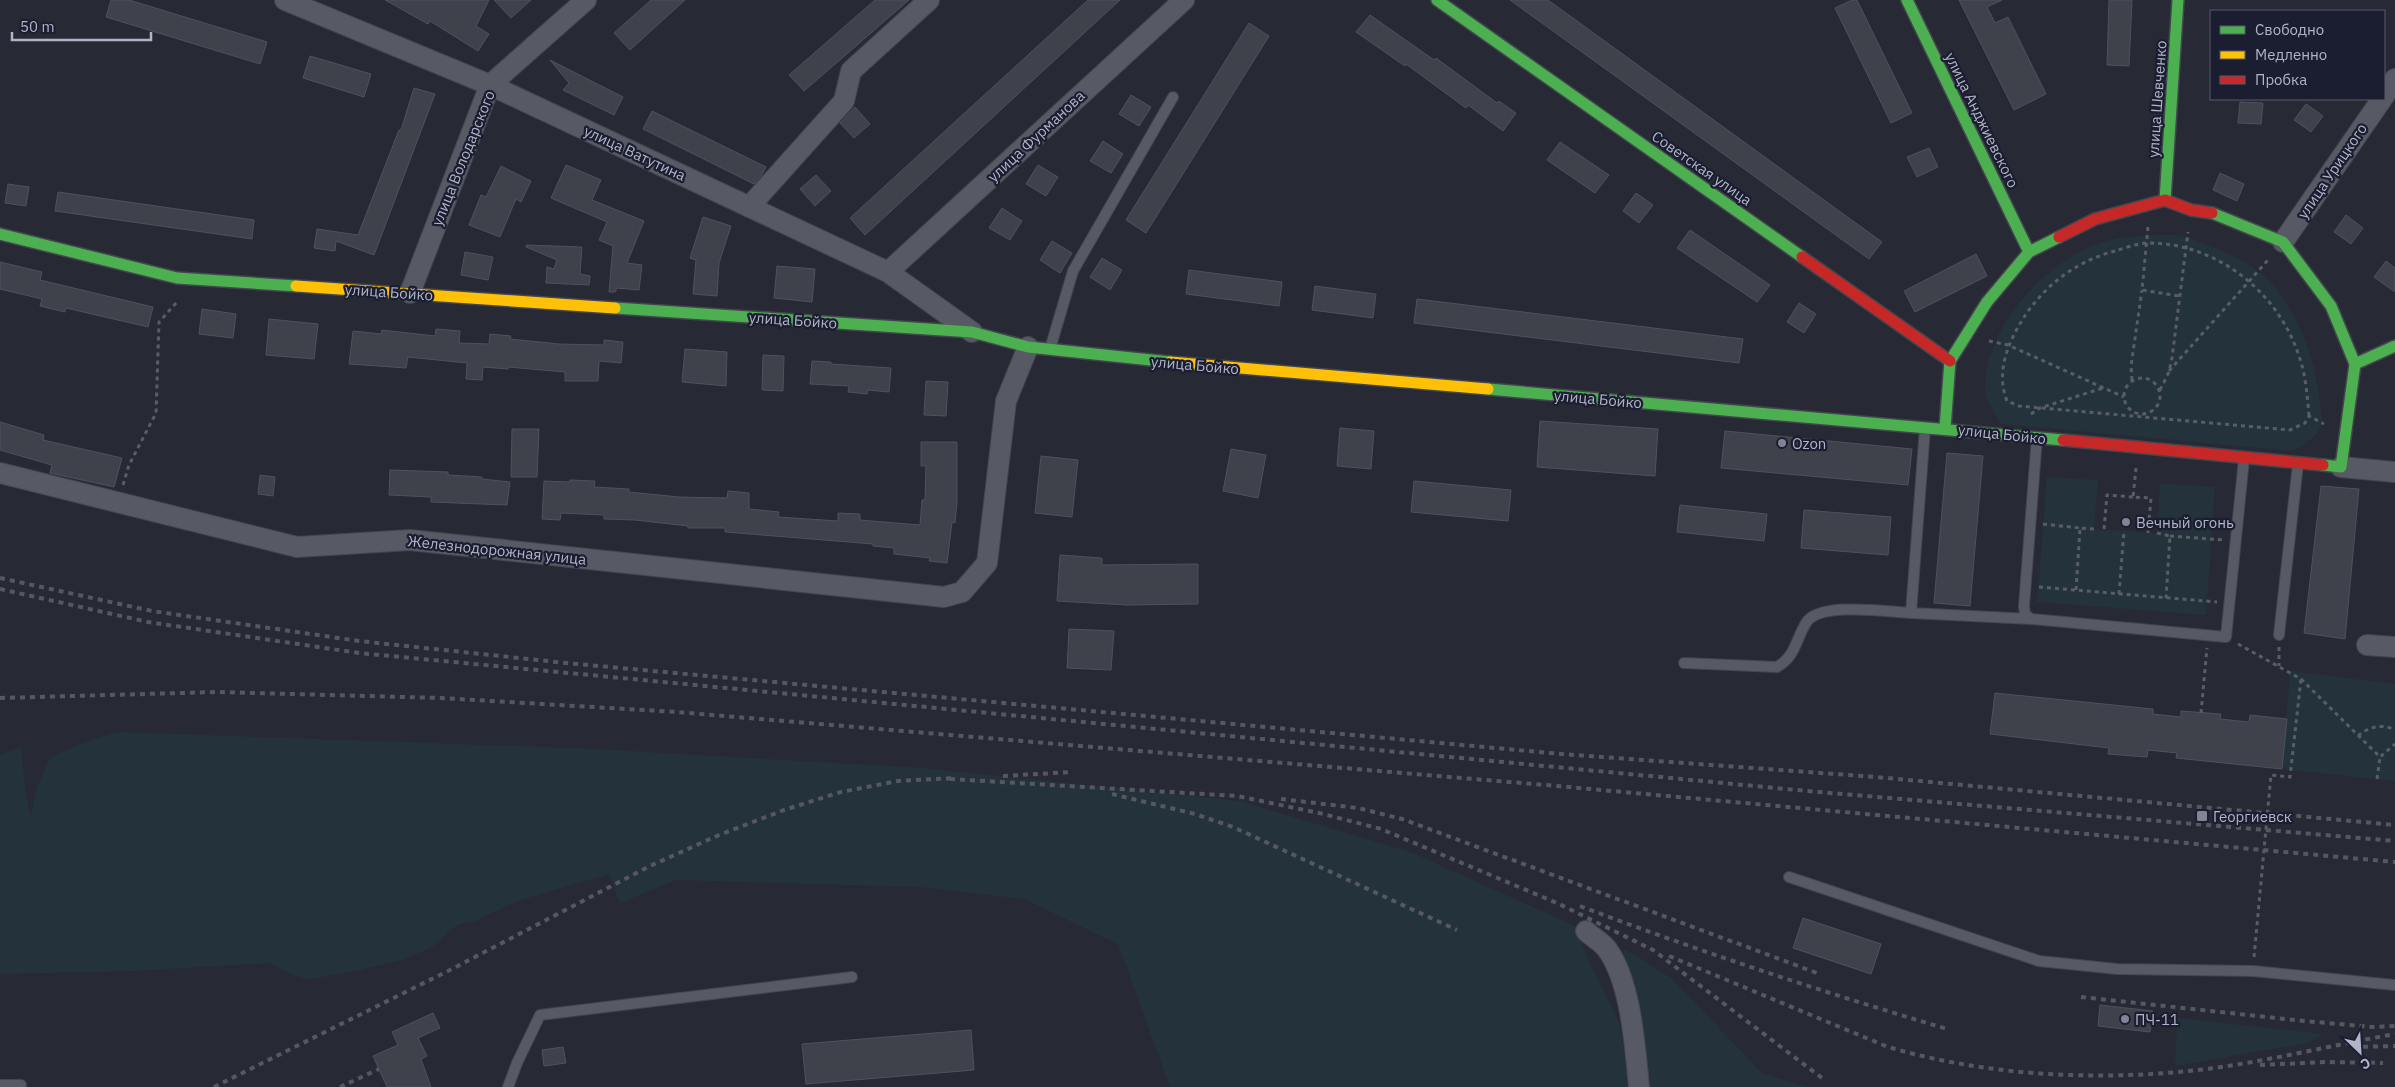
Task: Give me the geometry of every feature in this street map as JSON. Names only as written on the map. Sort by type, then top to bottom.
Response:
[{"type":"street","name":"улица Ватутина","points":[[286,0],[490,85],[888,272],[972,332]]},
{"type":"street","name":"улица Володарского","points":[[410,293],[490,85],[586,0]]},
{"type":"street","points":[[749,207],[844,101],[851,71],[928,0]]},
{"type":"street","name":"улица Фурманова","points":[[888,272],[1184,0]]},
{"type":"street","name":"Советская улица","points":[[1437,0],[1950,361]]},
{"type":"street","name":"улица Анджиевского","points":[[1907,0],[2029,252]]},
{"type":"street","name":"улица Шевченко","points":[[2165,200],[2178,0]]},
{"type":"street","points":[[2385,94],[2395,79]]},
{"type":"street","name":"улица Урицкого","points":[[2283,242],[2381,100]]},
{"type":"street","points":[[1945,428],[1950,361],[1987,302],[2029,252],[2096,219],[2165,200],[2191,210],[2218,214],[2283,242],[2331,306],[2355,364],[2341,467]]},
{"type":"street","name":"улица Бойко","points":[[0,234],[177,278],[972,332],[1028,347],[1152,361],[1925,426],[2395,472]]},
{"type":"street","points":[[2355,364],[2395,346]]},
{"type":"street","name":"Железнодорожная улица","points":[[0,473],[297,547],[410,540],[944,597],[962,592],[987,563],[1006,401],[1028,347]]},
{"type":"street","points":[[2368,645],[2395,647]]},
{"type":"street","points":[[1586,931],[1606,948],[1618,969],[1625,995],[1639,1087]]},
{"type":"lane","points":[[1050,350],[1073,271],[1173,97]]},
{"type":"lane","points":[[1911,613],[1925,426]]},
{"type":"lane","points":[[2032,619],[2025,614],[2037,437]]},
{"type":"lane","points":[[1684,662],[1777,667],[1789,660],[1807,621],[1816,615],[1834,610],[2032,619],[2226,637],[2244,458]]},
{"type":"lane","points":[[2279,635],[2298,463]]},
{"type":"lane","points":[[1789,878],[2039,961],[2118,969],[2253,970],[2395,985]]},
{"type":"lane","points":[[508,1087],[517,1062],[540,1016],[852,978]]},
{"type":"lane","points":[[0,1085],[21,1085]]},
{"type":"path","points":[[2132,380],[2131,366],[2142,290],[2150,205]]},
{"type":"path","points":[[2169,372],[2191,210]]},
{"type":"path","points":[[2141,416],[2153,411],[2160,401],[2160,390],[2169,372],[2283,242]]},
{"type":"path","points":[[2146,243],[2186,247],[2229,265],[2249,281],[2275,309],[2288,329],[2300,356],[2306,384],[2309,416],[2306,423],[2290,430],[2019,406],[2007,401],[2002,389],[2003,365],[2008,345],[2026,312],[2044,291],[2070,269],[2097,256],[2146,243]]},
{"type":"path","points":[[2142,290],[2179,296]]},
{"type":"path","points":[[118,503],[128,465],[156,413],[159,322],[179,301]]},
{"type":"path","points":[[1965,337],[2008,345],[2124,397],[2132,410],[2141,416]]},
{"type":"path","points":[[2124,397],[2132,380],[2145,378],[2156,384],[2160,390]]},
{"type":"path","points":[[2002,434],[2040,408],[2103,388]]},
{"type":"path","points":[[2309,416],[2322,423],[2347,428]]},
{"type":"path","points":[[2133,497],[2138,447]]},
{"type":"path","points":[[2104,530],[2108,495],[2151,498],[2148,533]]},
{"type":"path","points":[[2030,523],[2094,529]]},
{"type":"path","points":[[2076,590],[2080,528]]},
{"type":"path","points":[[2120,594],[2124,531]]},
{"type":"path","points":[[2157,533],[2170,536],[2236,541]]},
{"type":"path","points":[[2166,598],[2170,536]]},
{"type":"path","points":[[2026,586],[2230,603]]},
{"type":"path","points":[[2201,712],[2208,635]]},
{"type":"path","points":[[2279,635],[2279,667]]},
{"type":"path","points":[[2226,637],[2301,679],[2380,758]]},
{"type":"path","points":[[2253,970],[2271,775],[2290,777],[2301,679]]},
{"type":"path","points":[[2358,736],[2364,731],[2377,727],[2395,730]]},
{"type":"path","points":[[2377,779],[2380,758],[2395,744]]},
{"type":"shaded area","points":[[2180,235],[2221,250],[2241,260],[2259,272],[2283,298],[2302,332],[2314,369],[2322,419],[2318,432],[2293,451],[2001,424],[1991,408],[1986,395],[1987,367],[1994,344],[2005,322],[2037,283],[2056,267],[2076,254],[2097,244],[2128,237]]},
{"type":"shaded area","points":[[2047,477],[2098,480],[2094,529],[2157,533],[2160,483],[2215,487],[2206,615],[2037,602]]},
{"type":"shaded area","points":[[2290,671],[2395,684],[2395,781],[2282,769]]},
{"type":"shaded area","points":[[117,732],[577,748],[923,768],[1240,801],[1413,853],[1575,926],[1589,961],[1619,1022],[1631,1087],[1170,1087],[1118,944],[1024,899],[919,887],[676,880],[620,903],[609,874],[517,901],[476,921],[457,925],[431,948],[401,960],[356,971],[305,980],[269,963],[135,971],[0,974],[0,755],[21,747],[26,795],[31,817],[36,790],[49,758],[83,743]]},
{"type":"shaded area","points":[[1623,948],[1671,978],[1762,1073],[1808,1087],[1644,1087]]},
{"type":"shaded area","points":[[2177,1018],[2324,1034],[2307,1043],[2175,1066]]},
{"type":"building","points":[[111,0],[129,0],[267,42],[260,64],[106,17]]},
{"type":"building","points":[[385,0],[489,0],[476,26],[489,34],[478,51],[430,21],[428,24]]},
{"type":"building","points":[[494,0],[531,0],[511,18]]},
{"type":"building","points":[[651,0],[685,0],[630,50],[614,33]]},
{"type":"building","points":[[875,0],[909,0],[804,91],[789,75]]},
{"type":"building","points":[[1088,0],[1120,0],[865,235],[850,218]]},
{"type":"building","points":[[1510,0],[1548,0],[1882,242],[1869,259]]},
{"type":"building","points":[[1852,0],[1857,0],[1912,113],[1891,123],[1835,8]]},
{"type":"building","points":[[1959,0],[2002,0],[1987,7],[1995,23],[2008,17],[2046,94],[2014,110]]},
{"type":"building","points":[[2109,0],[2132,0],[2129,66],[2107,65]]},
{"type":"building","points":[[1370,15],[1434,60],[1436,58],[1497,103],[1499,101],[1516,113],[1503,131],[1468,105],[1466,108],[1406,64],[1405,66],[1356,32]]},
{"type":"building","points":[[1249,23],[1269,36],[1146,233],[1126,220]]},
{"type":"building","points":[[310,56],[371,74],[364,97],[303,78]]},
{"type":"building","points":[[550,60],[623,97],[614,115],[563,90],[569,83]]},
{"type":"building","points":[[414,88],[435,94],[374,255],[336,241],[335,251],[314,248],[317,229],[358,235],[399,130],[401,130]]},
{"type":"building","points":[[1131,95],[1151,107],[1139,126],[1119,114]]},
{"type":"building","points":[[2240,102],[2263,103],[2261,124],[2238,123]]},
{"type":"building","points":[[2306,104],[2323,116],[2311,132],[2294,120]]},
{"type":"building","points":[[855,107],[870,124],[854,138],[840,123]]},
{"type":"building","points":[[652,111],[766,167],[754,184],[643,129]]},
{"type":"building","points":[[1103,141],[1123,154],[1111,173],[1090,161]]},
{"type":"building","points":[[1560,142],[1609,175],[1595,193],[1547,160]]},
{"type":"building","points":[[1929,148],[1938,167],[1917,177],[1907,157]]},
{"type":"building","points":[[566,165],[601,180],[592,200],[644,221],[627,263],[642,265],[639,290],[617,288],[615,292],[609,292],[613,246],[599,240],[607,222],[551,198]]},
{"type":"building","points":[[1038,165],[1058,177],[1046,196],[1026,184]]},
{"type":"building","points":[[501,166],[531,181],[521,202],[516,199],[500,237],[469,225],[481,195],[486,197]]},
{"type":"building","points":[[2220,173],[2244,184],[2237,201],[2213,190]]},
{"type":"building","points":[[816,175],[831,191],[815,206],[800,189]]},
{"type":"building","points":[[8,184],[29,187],[26,206],[5,203]]},
{"type":"building","points":[[58,192],[254,220],[252,239],[55,211]]},
{"type":"building","points":[[1636,193],[1653,205],[1639,223],[1623,211]]},
{"type":"building","points":[[1002,208],[1022,221],[1010,240],[989,228]]},
{"type":"building","points":[[2346,215],[2363,228],[2351,244],[2334,232]]},
{"type":"building","points":[[703,217],[731,226],[719,263],[717,296],[693,294],[696,260],[690,258]]},
{"type":"building","points":[[1690,230],[1770,285],[1757,302],[1677,248]]},
{"type":"building","points":[[1052,241],[1072,253],[1060,273],[1040,260]]},
{"type":"building","points":[[526,245],[582,247],[580,274],[590,276],[589,285],[546,283],[547,267],[554,269],[557,260],[526,247]]},
{"type":"building","points":[[465,252],[493,257],[488,280],[461,275]]},
{"type":"building","points":[[1976,254],[1987,276],[1915,312],[1904,291]]},
{"type":"building","points":[[1102,258],[1122,270],[1110,290],[1090,277]]},
{"type":"building","points":[[2386,261],[2395,268],[2395,292],[2374,277]]},
{"type":"building","points":[[0,262],[42,272],[40,280],[153,307],[148,327],[66,308],[65,312],[40,306],[42,299],[0,289]]},
{"type":"building","points":[[777,266],[815,269],[812,302],[774,298]]},
{"type":"building","points":[[1189,270],[1282,282],[1279,306],[1186,294]]},
{"type":"building","points":[[1315,286],[1376,294],[1373,318],[1312,310]]},
{"type":"building","points":[[1417,299],[1743,339],[1739,363],[1414,323]]},
{"type":"building","points":[[1799,303],[1816,314],[1804,333],[1787,322]]},
{"type":"building","points":[[202,309],[236,314],[233,338],[199,334]]},
{"type":"building","points":[[269,319],[318,324],[314,359],[266,355]]},
{"type":"building","points":[[436,329],[460,331],[459,343],[489,344],[490,334],[511,336],[510,339],[559,344],[604,345],[604,340],[623,342],[621,363],[599,361],[598,381],[565,381],[565,372],[508,367],[508,369],[483,367],[482,380],[466,379],[467,363],[408,357],[406,368],[349,364],[353,331],[381,334],[382,330],[435,336]]},
{"type":"building","points":[[685,349],[727,352],[726,386],[682,382]]},
{"type":"building","points":[[763,355],[784,356],[783,391],[762,390]]},
{"type":"building","points":[[812,361],[891,368],[889,392],[868,390],[867,394],[848,392],[849,386],[810,384]]},
{"type":"building","points":[[926,381],[948,382],[946,416],[924,415]]},
{"type":"building","points":[[1540,421],[1658,429],[1655,476],[1537,467]]},
{"type":"building","points":[[0,422],[44,435],[43,440],[122,458],[114,487],[50,473],[52,465],[0,450]]},
{"type":"building","points":[[1340,428],[1374,431],[1371,469],[1337,466]]},
{"type":"building","points":[[512,429],[539,429],[537,477],[511,477]]},
{"type":"building","points":[[1725,431],[1912,449],[1908,485],[1721,468]]},
{"type":"building","points":[[921,442],[957,442],[957,503],[955,523],[952,522],[947,563],[929,561],[930,558],[894,554],[894,548],[873,546],[873,544],[725,532],[725,528],[688,528],[688,526],[635,520],[604,519],[604,515],[561,513],[560,520],[542,519],[544,481],[569,482],[570,480],[595,481],[594,487],[629,489],[629,492],[679,497],[727,498],[728,491],[749,493],[749,509],[779,512],[778,517],[838,521],[838,513],[860,514],[860,520],[920,525],[922,500],[925,500],[926,466],[921,466]]},
{"type":"building","points":[[1231,449],[1266,455],[1258,498],[1223,491]]},
{"type":"building","points":[[1947,453],[1983,456],[1970,606],[1934,603]]},
{"type":"building","points":[[1041,456],[1078,460],[1072,517],[1035,513]]},
{"type":"building","points":[[390,470],[448,472],[448,475],[482,477],[482,479],[510,482],[507,505],[431,502],[431,497],[389,495]]},
{"type":"building","points":[[260,475],[275,477],[273,496],[258,494]]},
{"type":"building","points":[[1414,481],[1511,490],[1508,521],[1411,512]]},
{"type":"building","points":[[2321,486],[2359,489],[2345,639],[2304,633]]},
{"type":"building","points":[[1680,505],[1767,514],[1764,541],[1677,532]]},
{"type":"building","points":[[1804,510],[1891,517],[1888,555],[1801,548]]},
{"type":"building","points":[[1060,555],[1102,558],[1102,565],[1198,564],[1198,604],[1127,605],[1057,601]]},
{"type":"building","points":[[1069,629],[1114,631],[1111,670],[1067,668]]},
{"type":"building","name":"Георгиевск","points":[[1995,693],[2153,709],[2153,714],[2181,717],[2181,711],[2221,714],[2220,719],[2249,722],[2250,715],[2287,719],[2282,769],[2176,758],[2177,753],[2148,750],[2147,757],[2108,754],[2109,748],[1990,734]]},
{"type":"building","points":[[1803,918],[1881,944],[1871,974],[1793,948]]},
{"type":"building","name":"ПЧ-11","points":[[2100,1005],[2153,1011],[2150,1032],[2098,1026]]},
{"type":"building","points":[[433,1013],[440,1028],[418,1038],[427,1056],[421,1059],[431,1087],[387,1087],[373,1056],[398,1045],[392,1032]]},
{"type":"building","points":[[971,1030],[974,1070],[806,1084],[802,1044]]},
{"type":"building","points":[[563,1047],[566,1063],[544,1066],[542,1050]]},
{"type":"railway","points":[[0,578],[152,611],[359,641],[566,663],[1561,754],[1876,777],[2395,825]]},
{"type":"railway","points":[[0,589],[148,622],[359,653],[1807,791],[2395,841]]},
{"type":"railway","points":[[0,698],[217,692],[441,698],[677,712],[1557,786],[2395,862]]},
{"type":"railway","points":[[1003,776],[1072,772]]},
{"type":"railway","points":[[214,1087],[448,971],[650,866],[719,835],[784,810],[841,792],[898,781],[956,778]]},
{"type":"railway","points":[[950,779],[1237,796],[1319,813],[1381,829],[1557,903],[1653,950],[1822,1078]]},
{"type":"railway","points":[[1112,794],[1195,814],[1233,827],[1457,930]]},
{"type":"railway","points":[[1281,799],[1358,808],[1402,819],[1817,973]]},
{"type":"railway","points":[[1580,906],[1762,971],[1947,1029]]},
{"type":"railway","points":[[1669,956],[1888,1047],[1961,1064],[1999,1070],[2075,1075],[2151,1074],[2189,1071],[2267,1059],[2395,1034]]},
{"type":"railway","points":[[2081,997],[2304,1021],[2373,1027],[2395,1026]]},
{"type":"railway","points":[[2353,1047],[2395,1046]]},
{"type":"railway","points":[[2260,1065],[2326,1062],[2383,1063]]},
{"type":"railway","points":[[340,1087],[379,1069]]},
{"type":"traffic: fast","points":[[1437,0],[1802,257]]},
{"type":"traffic: fast","points":[[1907,0],[2029,252]]},
{"type":"traffic: fast","points":[[2165,200],[2178,0]]},
{"type":"traffic: fast","points":[[2212,213],[2283,242],[2331,306],[2355,364],[2341,467],[2323,465]]},
{"type":"traffic: fast","points":[[0,234],[177,278],[296,286]]},
{"type":"traffic: fast","points":[[1945,428],[1950,361],[1987,302],[2029,252],[2059,237]]},
{"type":"traffic: fast","points":[[615,308],[972,332],[1028,347],[1170,362]]},
{"type":"traffic: fast","points":[[2355,364],[2395,346]]},
{"type":"traffic: fast","points":[[1488,389],[2063,440]]},
{"type":"traffic: slow","points":[[296,286],[615,308]]},
{"type":"traffic: slow","points":[[1170,362],[1488,389]]},
{"type":"traffic: jam","points":[[2059,237],[2095,219],[2165,200],[2191,210],[2212,213]]},
{"type":"traffic: jam","points":[[1802,257],[1950,361]]},
{"type":"traffic: jam","points":[[2063,440],[2323,465]]},
{"type":"place","name":"Ozon","points":[[1782,443]]},
{"type":"place","name":"Вечный огонь","points":[[2126,522]]},
{"type":"place","name":"Георгиевск","points":[[2202,816]]},
{"type":"place","name":"ПЧ-11","points":[[2125,1019]]}]
